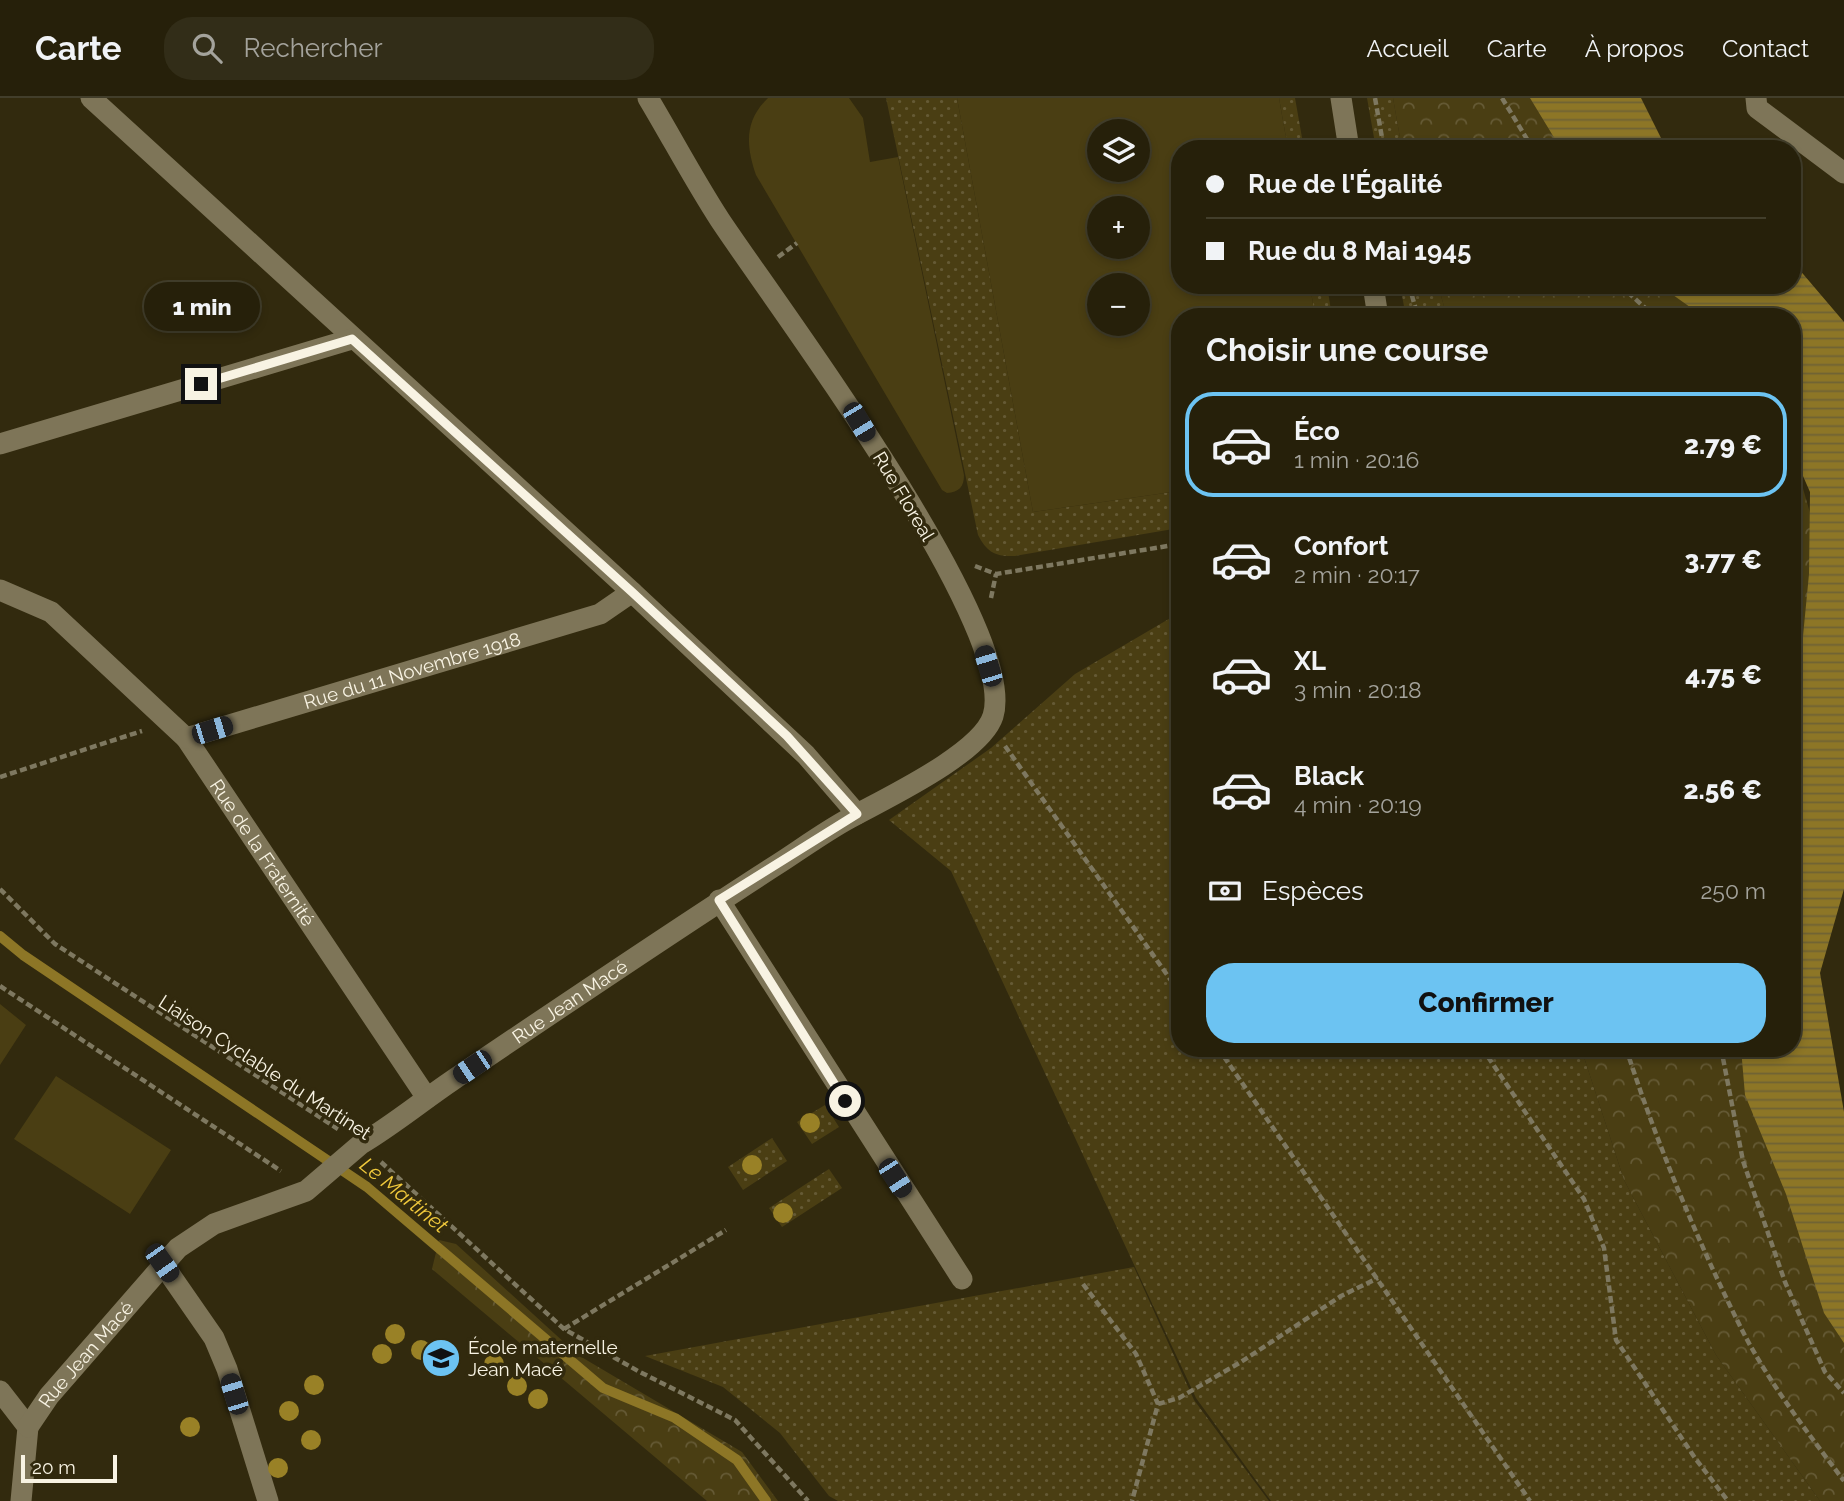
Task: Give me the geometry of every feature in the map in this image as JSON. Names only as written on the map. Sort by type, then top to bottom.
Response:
[{"type":"street","points":[[91,98],[632,592],[806,755],[857,814]]},
{"type":"street","name":"Rue Floreal","points":[[648,98],[718,216],[859,422],[954,578],[981,642],[995,699],[993,715],[986,729]]},
{"type":"street","points":[[1341,98],[1348,140]]},
{"type":"street","points":[[1756,98],[1757,108],[1800,140]]},
{"type":"street","points":[[1801,141],[1844,173]]},
{"type":"street","points":[[0,444],[352,339]]},
{"type":"street","name":"Rue de la Fraternité","points":[[0,590],[51,612],[186,738],[427,1098]]},
{"type":"street","name":"Rue du 11 Novembre 1918","points":[[186,738],[600,614],[632,592]]},
{"type":"street","name":"Rue Jean Macé","points":[[28,1427],[49,1396],[162,1263],[178,1248],[214,1224],[306,1191],[356,1149],[427,1098],[719,900],[957,755],[986,729]]},
{"type":"street","points":[[719,900],[825,1087],[861,1143],[962,1279]]},
{"type":"street","points":[[162,1263],[214,1338],[227,1369],[268,1501]]},
{"type":"street","points":[[0,1391],[28,1427],[21,1501]]},
{"type":"path","points":[[1375,98],[1382,140]]},
{"type":"path","points":[[1502,98],[1528,140]]},
{"type":"path","points":[[767,265],[797,243]]},
{"type":"path","points":[[1630,294],[1645,308]]},
{"type":"path","points":[[971,565],[996,575],[1171,546]]},
{"type":"path","points":[[981,642],[996,575]]},
{"type":"path","points":[[0,777],[169,722]]},
{"type":"path","points":[[986,729],[1001,740],[1171,980]]},
{"type":"path","name":"Liaison Cyclable du Martinet","points":[[0,890],[55,944],[356,1149],[564,1329],[638,1371],[735,1420],[808,1501]]},
{"type":"path","points":[[0,986],[275,1166],[306,1191]]},
{"type":"path","points":[[1224,1057],[1530,1501]]},
{"type":"path","points":[[1488,1057],[1578,1190],[1594,1222],[1604,1248],[1616,1340],[1727,1501]]},
{"type":"path","points":[[1629,1057],[1650,1123],[1743,1332],[1798,1419],[1844,1481]]},
{"type":"path","points":[[1723,1057],[1743,1161],[1785,1282],[1825,1372],[1844,1393]]},
{"type":"path","points":[[564,1329],[726,1230]]},
{"type":"path","points":[[1158,1404],[1179,1398],[1241,1362],[1341,1296],[1378,1278]]},
{"type":"path","points":[[1083,1284],[1136,1354],[1158,1404],[1132,1501]]},
{"type":"green space","points":[[768,98],[849,98],[863,118],[870,162],[898,157],[964,475],[962,486],[955,491],[947,493],[942,490],[756,175],[750,154],[749,134],[755,116]]},
{"type":"green space","points":[[886,98],[957,98],[1033,512],[1171,492],[1171,529],[1015,556],[1002,556],[992,552],[978,535]]},
{"type":"green space","points":[[957,98],[1279,98],[1286,140],[1171,140],[1171,294],[1311,294],[1314,308],[1171,308],[1171,492],[1033,512]]},
{"type":"green space","points":[[1279,98],[1295,98],[1302,140],[1286,140]]},
{"type":"green space","points":[[1367,98],[1393,98],[1400,140],[1374,140]]},
{"type":"green space","points":[[1393,98],[1536,98],[1559,140],[1400,140]]},
{"type":"green space","points":[[1311,294],[1328,294],[1331,308],[1314,308]]},
{"type":"green space","points":[[1402,294],[1441,294],[1444,308],[1404,308]]},
{"type":"green space","points":[[1441,294],[1688,294],[1704,308],[1444,308]]},
{"type":"green space","points":[[1801,482],[1812,520],[1808,639],[1801,712]]},
{"type":"green space","points":[[1171,618],[1171,1057],[1584,1057],[1624,1180],[1716,1355],[1820,1501],[1271,1501],[1196,1398],[951,871],[889,820],[991,748],[1075,674]]},
{"type":"green space","points":[[0,1004],[26,1025],[0,1065]]},
{"type":"green space","points":[[1584,1057],[1763,1057],[1844,1299],[1844,1501],[1820,1501],[1716,1355],[1624,1180]]},
{"type":"green space","points":[[56,1076],[171,1150],[130,1214],[14,1139]]},
{"type":"green space","points":[[825,1105],[839,1127],[812,1144],[797,1122]]},
{"type":"green space","points":[[772,1138],[787,1161],[743,1190],[728,1167]]},
{"type":"green space","points":[[829,1169],[842,1188],[782,1227],[769,1208]]},
{"type":"green space","points":[[439,1240],[456,1244],[578,1355],[742,1452],[778,1501],[707,1501],[432,1269]]},
{"type":"green space","points":[[1134,1267],[1194,1400],[1269,1501],[838,1501],[829,1496],[780,1433],[723,1387],[645,1356]]},
{"type":"shaded area","points":[[1530,98],[1641,98],[1664,140],[1556,140]]},
{"type":"shaded area","points":[[1801,272],[1844,322],[1844,889],[1820,973],[1844,1112],[1844,1343],[1824,1313],[1786,1194],[1745,1095],[1742,1057],[1801,1057],[1801,657],[1809,574],[1810,492],[1801,472],[1801,308],[1691,308],[1672,294],[1801,294]]},
{"type":"waterway","name":"Le Martinet","points":[[0,936],[23,955],[367,1187],[603,1388],[675,1418],[737,1460],[766,1501]]},
{"type":"place","name":"École maternelle Jean Macé","points":[[441,1358]]},
{"type":"route","points":[[201,384],[352,339],[632,592],[806,755],[857,814],[719,900],[845,1101]]}]
